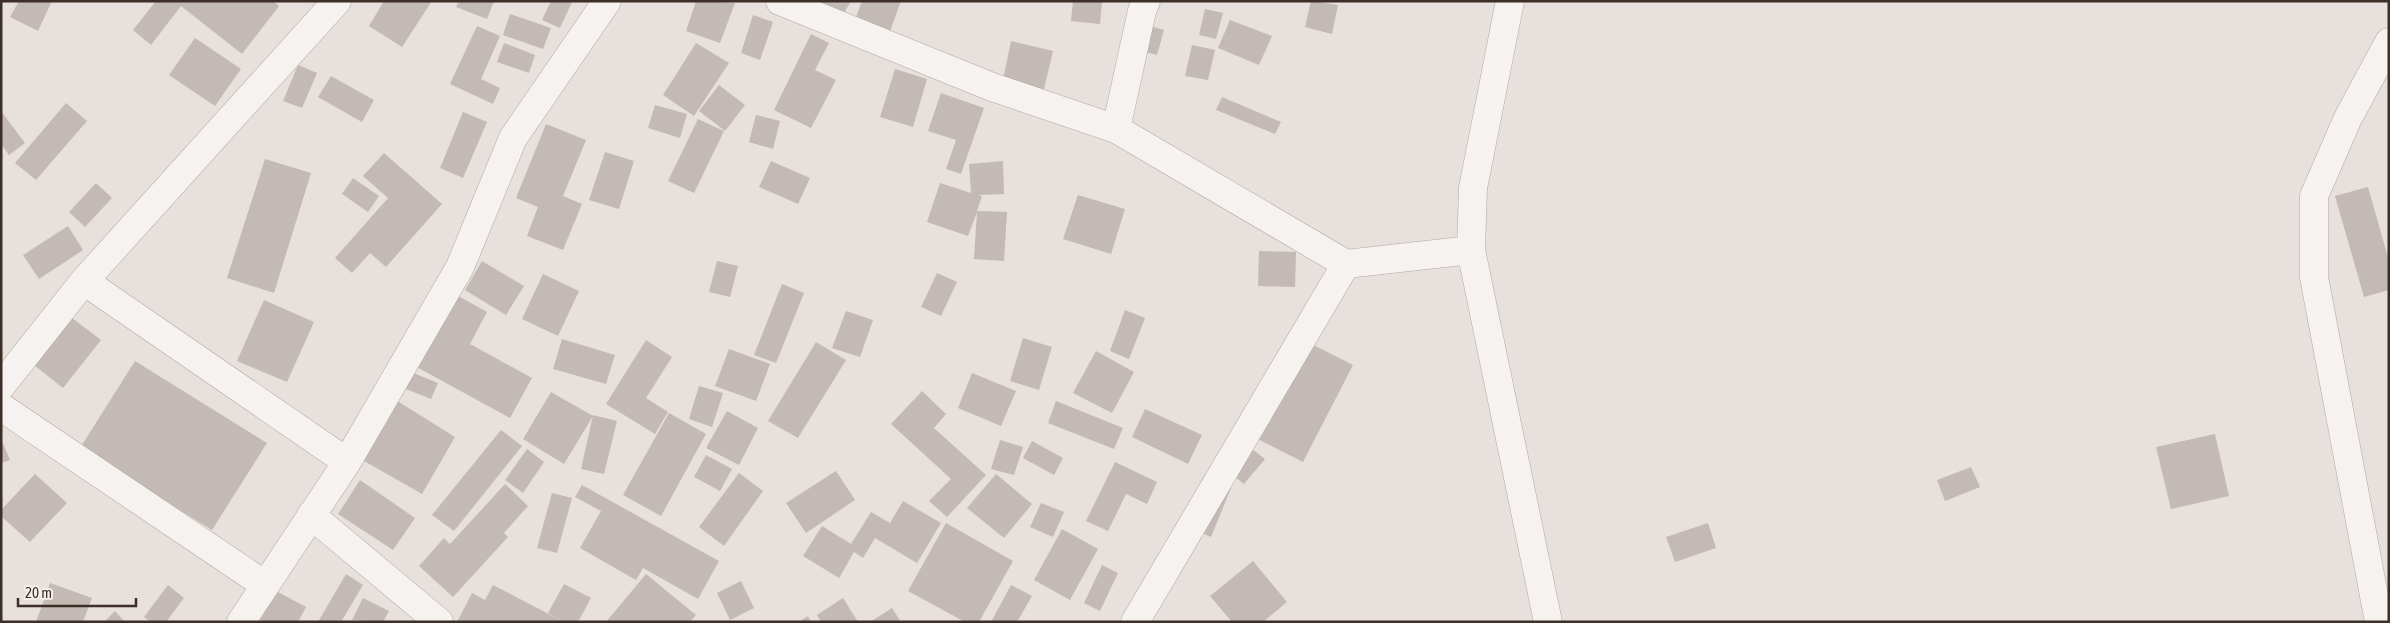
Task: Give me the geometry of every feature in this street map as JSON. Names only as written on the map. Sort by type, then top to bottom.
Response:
[{"type":"street","points":[[1,386],[84,281],[337,1]]},
{"type":"street","points":[[241,622],[347,462],[460,267],[514,138],[607,1]]},
{"type":"street","points":[[780,1],[992,87],[1116,129],[1346,264],[1471,250]]},
{"type":"street","points":[[1116,129],[1142,11],[1146,1]]},
{"type":"street","points":[[1510,1],[1473,188],[1471,250],[1548,622]]},
{"type":"street","points":[[2379,622],[2314,277],[2314,196],[2348,118],[2389,42]]},
{"type":"street","points":[[1135,622],[1346,264]]},
{"type":"street","points":[[84,281],[347,462]]},
{"type":"street","points":[[1,407],[265,585]]},
{"type":"street","points":[[311,515],[439,622]]},
{"type":"building","points":[[19,1],[52,1],[38,31],[10,17]]},
{"type":"building","points":[[156,1],[273,1],[279,6],[242,54],[181,6],[151,45],[133,30]]},
{"type":"building","points":[[384,1],[432,1],[402,47],[369,26]]},
{"type":"building","points":[[459,1],[494,1],[487,19],[456,7]]},
{"type":"building","points":[[551,1],[572,2],[560,28],[542,20]]},
{"type":"building","points":[[696,1],[735,3],[720,43],[686,31]]},
{"type":"building","points":[[805,1],[851,1],[840,20]]},
{"type":"building","points":[[862,1],[901,1],[888,37],[853,25]]},
{"type":"building","points":[[1073,1],[1102,1],[1100,24],[1071,21]]},
{"type":"building","points":[[1311,1],[1338,5],[1332,34],[1305,27]]},
{"type":"building","points":[[1205,9],[1223,13],[1216,39],[1199,35]]},
{"type":"building","points":[[510,14],[551,28],[543,49],[503,35]]},
{"type":"building","points":[[753,15],[773,22],[760,60],[741,53]]},
{"type":"building","points":[[1230,20],[1272,36],[1259,65],[1218,48]]},
{"type":"building","points":[[1137,22],[1164,30],[1157,55],[1130,48]]},
{"type":"building","points":[[477,26],[500,36],[481,79],[500,88],[493,104],[450,84]]},
{"type":"building","points":[[811,34],[829,43],[815,70],[836,80],[811,128],[774,110]]},
{"type":"building","points":[[195,38],[241,69],[215,106],[169,75]]},
{"type":"building","points":[[1011,41],[1053,51],[1044,89],[1003,80]]},
{"type":"building","points":[[504,43],[535,55],[529,73],[497,62]]},
{"type":"building","points":[[696,43],[729,63],[694,116],[663,95]]},
{"type":"building","points":[[1192,45],[1215,50],[1208,80],[1185,76]]},
{"type":"building","points":[[298,65],[317,73],[302,108],[283,101]]},
{"type":"building","points":[[895,69],[927,79],[913,127],[880,117]]},
{"type":"building","points":[[331,76],[374,100],[362,122],[318,97]]},
{"type":"building","points":[[719,85],[745,105],[725,131],[699,111]]},
{"type":"building","points":[[941,93],[984,108],[961,174],[946,169],[956,140],[928,131]]},
{"type":"building","points":[[1222,97],[1281,122],[1275,134],[1216,110]]},
{"type":"building","points":[[66,103],[87,121],[36,180],[15,163]]},
{"type":"building","points":[[655,105],[687,114],[680,138],[648,128]]},
{"type":"building","points":[[1,111],[25,143],[9,155],[1,144]]},
{"type":"building","points":[[463,112],[487,122],[463,178],[440,168]]},
{"type":"building","points":[[756,115],[780,121],[773,149],[749,142]]},
{"type":"building","points":[[698,119],[724,131],[694,193],[668,181]]},
{"type":"building","points":[[546,124],[586,140],[563,196],[582,204],[563,250],[527,236],[538,207],[516,198]]},
{"type":"building","points":[[605,152],[634,161],[619,209],[589,200]]},
{"type":"building","points":[[384,153],[442,204],[386,267],[370,253],[352,273],[335,258],[388,198],[363,176]]},
{"type":"building","points":[[265,159],[311,173],[274,293],[227,278]]},
{"type":"building","points":[[771,161],[810,178],[798,204],[759,187]]},
{"type":"building","points":[[1003,161],[1004,194],[978,195],[982,196],[977,211],[1007,212],[1004,261],[974,259],[977,212],[968,236],[927,222],[940,183],[971,193],[969,164]]},
{"type":"building","points":[[353,178],[379,196],[368,212],[342,194]]},
{"type":"building","points":[[96,183],[112,198],[85,227],[69,212]]},
{"type":"building","points":[[2368,187],[2389,261],[2389,290],[2364,297],[2335,196]]},
{"type":"building","points":[[1078,195],[1125,209],[1111,254],[1063,239]]},
{"type":"building","points":[[68,226],[83,250],[39,279],[23,255]]},
{"type":"building","points":[[1259,251],[1296,252],[1295,287],[1258,286]]},
{"type":"building","points":[[482,261],[524,286],[506,315],[465,290]]},
{"type":"building","points":[[717,261],[738,266],[730,297],[709,292]]},
{"type":"building","points":[[937,273],[957,282],[941,316],[921,307]]},
{"type":"building","points":[[543,274],[579,291],[558,336],[522,319]]},
{"type":"building","points":[[782,284],[804,293],[776,363],[754,355]]},
{"type":"building","points":[[453,293],[487,312],[470,344],[532,378],[510,418],[413,365]]},
{"type":"building","points":[[264,300],[314,322],[287,382],[237,361]]},
{"type":"building","points":[[1125,310],[1145,318],[1129,359],[1110,351]]},
{"type":"building","points":[[846,311],[873,320],[860,357],[832,348]]},
{"type":"building","points":[[72,318],[101,340],[63,388],[34,365]]},
{"type":"building","points":[[1294,335],[1353,365],[1303,462],[1244,432]]},
{"type":"building","points":[[1023,338],[1052,347],[1039,390],[1010,381]]},
{"type":"building","points":[[562,339],[615,355],[606,384],[553,369]]},
{"type":"building","points":[[646,340],[672,357],[646,398],[668,412],[655,434],[606,404]]},
{"type":"building","points":[[816,342],[846,360],[798,438],[768,421]]},
{"type":"building","points":[[729,349],[770,364],[756,401],[715,386]]},
{"type":"building","points":[[1096,351],[1134,372],[1112,413],[1073,393]]},
{"type":"building","points":[[135,361],[267,443],[212,530],[80,448]]},
{"type":"building","points":[[408,371],[438,383],[431,399],[401,387]]},
{"type":"building","points":[[972,373],[1016,391],[1001,426],[958,408]]},
{"type":"building","points":[[699,386],[723,393],[712,427],[689,419]]},
{"type":"building","points":[[922,391],[946,414],[934,428],[986,475],[947,517],[929,501],[951,479],[891,424]]},
{"type":"building","points":[[551,392],[593,416],[564,464],[523,439]]},
{"type":"building","points":[[391,397],[455,437],[422,494],[357,457]]},
{"type":"building","points":[[1056,401],[1123,428],[1114,449],[1048,423]]},
{"type":"building","points":[[1145,409],[1202,435],[1188,464],[1132,437]]},
{"type":"building","points":[[727,411],[758,428],[739,465],[706,448]]},
{"type":"building","points":[[669,413],[706,434],[661,516],[623,495]]},
{"type":"building","points":[[593,415],[617,421],[604,474],[581,469]]},
{"type":"building","points":[[501,430],[522,446],[454,531],[432,515]]},
{"type":"building","points":[[2215,434],[2229,496],[2171,509],[2156,447]]},
{"type":"building","points":[[1238,438],[1265,459],[1244,484],[1218,463]]},
{"type":"building","points":[[1,439],[10,460],[1,463]]},
{"type":"building","points":[[1000,440],[1023,447],[1014,475],[991,469]]},
{"type":"building","points":[[1032,441],[1063,458],[1054,475],[1023,458]]},
{"type":"building","points":[[527,449],[544,462],[523,493],[505,480]]},
{"type":"building","points":[[706,455],[732,469],[720,491],[694,477]]},
{"type":"building","points":[[1115,462],[1157,482],[1147,504],[1126,494],[1108,531],[1086,521]]},
{"type":"building","points":[[1971,467],[1980,487],[1945,501],[1937,480]]},
{"type":"building","points":[[836,471],[855,500],[806,533],[786,503]]},
{"type":"building","points":[[739,473],[763,491],[724,546],[699,527]]},
{"type":"building","points":[[35,474],[67,503],[30,542],[1,516],[1,510]]},
{"type":"building","points":[[996,474],[1032,504],[1004,538],[967,508]]},
{"type":"building","points":[[1203,477],[1231,488],[1211,537],[1183,525]]},
{"type":"building","points":[[360,480],[415,518],[393,550],[338,514]]},
{"type":"building","points":[[505,484],[528,506],[504,533],[508,537],[453,597],[419,566],[444,538],[450,544]]},
{"type":"building","points":[[582,485],[719,561],[698,599],[643,568],[636,580],[580,548],[601,511],[575,497]]},
{"type":"building","points":[[552,493],[572,498],[557,553],[537,548]]},
{"type":"building","points":[[903,501],[941,523],[917,563],[875,538],[863,558],[854,552],[839,578],[803,556],[822,526],[851,544],[871,512],[890,523]]},
{"type":"building","points":[[1041,503],[1064,512],[1053,537],[1030,527]]},
{"type":"building","points":[[946,523],[1013,561],[979,622],[965,622],[908,591]]},
{"type":"building","points":[[1708,523],[1716,548],[1675,562],[1666,537]]},
{"type":"building","points":[[1062,529],[1098,549],[1070,600],[1034,580]]},
{"type":"building","points":[[1253,561],[1287,602],[1263,622],[1232,622],[1210,596]]},
{"type":"building","points":[[1102,565],[1118,573],[1100,611],[1084,603]]},
{"type":"building","points":[[346,574],[363,585],[341,622],[318,622]]},
{"type":"building","points":[[646,574],[696,615],[690,622],[606,622]]},
{"type":"building","points":[[741,581],[754,608],[730,620],[717,593]]},
{"type":"building","points":[[50,583],[92,598],[83,622],[36,622]]},
{"type":"building","points":[[564,584],[591,598],[578,622],[564,622],[548,613]]},
{"type":"building","points":[[168,585],[184,598],[166,622],[151,622],[144,617]]},
{"type":"building","points":[[493,585],[564,622],[457,622],[472,593],[485,600]]},
{"type":"building","points":[[1011,585],[1032,596],[1017,622],[991,622]]},
{"type":"building","points":[[276,591],[306,607],[298,622],[259,622]]},
{"type":"building","points":[[363,598],[389,611],[383,622],[352,620]]},
{"type":"building","points":[[843,598],[858,622],[821,622],[817,615]]},
{"type":"building","points":[[892,608],[901,622],[870,622]]},
{"type":"building","points":[[115,611],[125,622],[104,622]]},
{"type":"building","points":[[808,616],[811,622],[799,622]]}]
